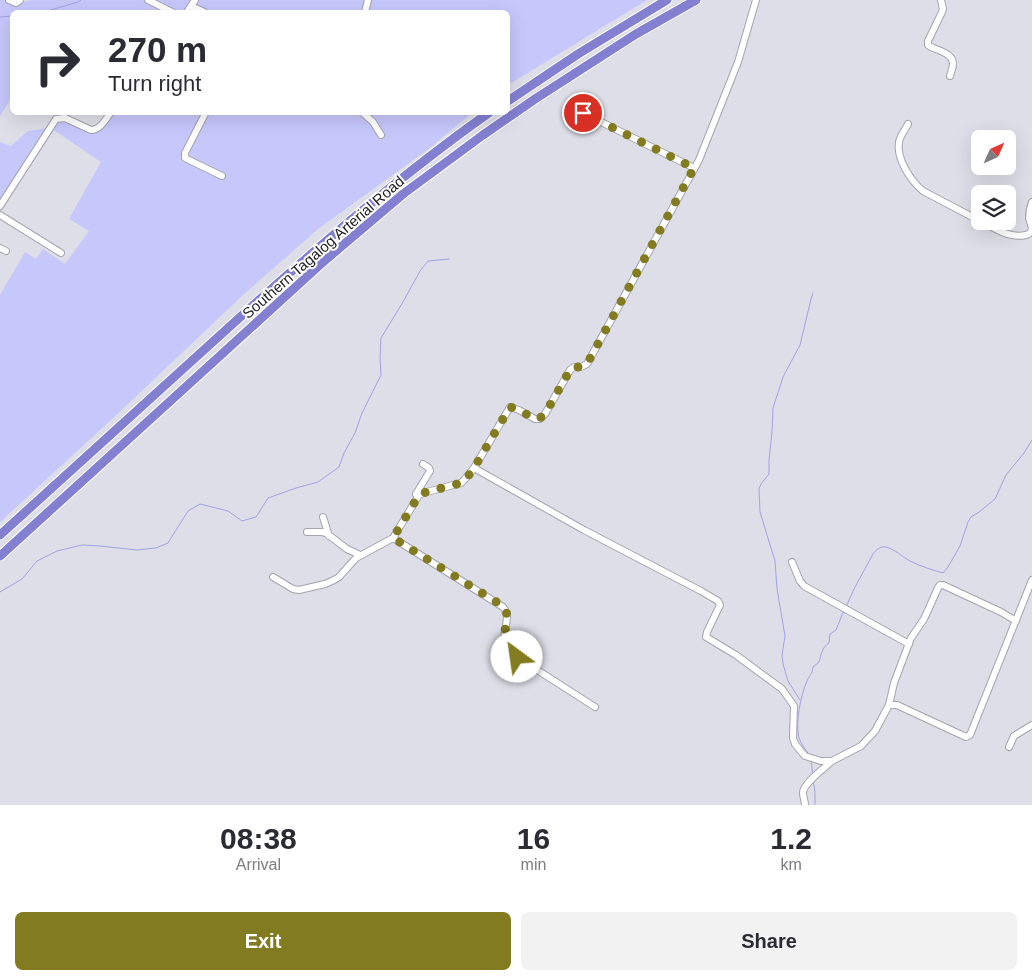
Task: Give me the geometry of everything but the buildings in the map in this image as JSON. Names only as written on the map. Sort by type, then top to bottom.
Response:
[{"type":"highway","points":[[510,99],[578,54],[667,0]]},
{"type":"highway","name":"Southern Tagalog Arterial Road","points":[[0,556],[323,262],[404,194],[535,99],[636,34],[696,0]]},
{"type":"highway","name":"Southern Tagalog Arterial Road","points":[[0,535],[314,251],[394,184],[486,115]]},
{"type":"street","points":[[9,0],[16,3],[20,0]]},
{"type":"street","points":[[148,0],[168,10]]},
{"type":"street","points":[[273,577],[299,590],[325,584],[339,577],[360,555],[393,538],[419,495],[461,483],[466,479],[510,407],[535,419],[540,418],[545,414],[570,370],[587,364],[702,151],[738,62],[756,0]]},
{"type":"street","points":[[941,0],[942,12],[928,44],[951,58],[953,64],[950,76]]},
{"type":"street","points":[[578,106],[583,113],[694,168]]},
{"type":"street","points":[[0,206],[56,120],[64,118],[95,130],[99,128],[109,115]]},
{"type":"street","points":[[204,115],[185,153],[185,158],[222,176]]},
{"type":"street","points":[[365,115],[373,122],[380,135]]},
{"type":"street","points":[[908,124],[899,142],[899,154],[905,168],[923,191],[971,216]]},
{"type":"street","points":[[998,230],[1008,235],[1017,236],[1031,232],[1029,218],[1032,202]]},
{"type":"street","points":[[0,215],[61,253]]},
{"type":"street","points":[[419,495],[416,494],[430,471],[423,464]]},
{"type":"street","points":[[474,468],[584,530],[701,590],[718,601],[720,605],[706,637],[736,655],[784,691],[795,709],[793,726],[795,744],[805,756],[832,761]]},
{"type":"street","points":[[323,517],[329,536]]},
{"type":"street","points":[[307,532],[322,532],[347,549],[360,555]]},
{"type":"street","points":[[393,538],[503,606],[508,614],[504,635],[507,647],[517,657],[595,707]]},
{"type":"street","points":[[792,562],[803,585],[908,644]]},
{"type":"street","points":[[889,705],[895,704],[966,737],[970,735],[1032,580]]},
{"type":"street","points":[[805,805],[802,792],[808,782],[832,761],[862,744],[875,731],[889,705],[894,683],[908,644],[924,619],[940,586],[943,585],[1016,621]]},
{"type":"street","points":[[1009,747],[1014,736],[1032,725]]},
{"type":"shaded area","points":[[0,0],[22,2],[32,0],[647,0],[510,84],[510,10],[10,10],[10,100],[0,116]]},
{"type":"shaded area","points":[[57,115],[65,115],[92,128],[99,125],[107,115],[470,115],[427,150],[318,229],[243,295],[0,522],[0,295],[25,252],[36,259],[43,249],[65,264],[89,231],[69,219],[101,162],[54,130],[0,212],[0,142],[11,146],[28,131],[48,128]]},
{"type":"waterway","points":[[51,10],[81,0]]},
{"type":"waterway","points":[[0,17],[10,16]]},
{"type":"waterway","points":[[0,592],[22,579],[37,561],[57,551],[82,545],[137,550],[156,548],[168,543],[188,511],[200,504],[228,511],[242,521],[256,517],[268,498],[318,482],[339,467],[362,413],[381,375],[381,338],[420,271],[428,261],[449,259]]},
{"type":"waterway","points":[[800,700],[788,681],[783,664],[782,655],[785,636],[777,589],[775,561],[760,512],[759,489],[769,474],[773,408],[783,377],[800,345],[813,293]]},
{"type":"waterway","points":[[846,607],[873,554],[880,548],[889,548],[914,563],[943,573],[960,546],[971,517],[995,499],[1006,475],[1032,440]]},
{"type":"waterway","points":[[809,755],[800,740],[798,732],[801,701],[813,667],[819,662],[823,649],[829,643],[830,634],[836,630],[844,610]]},
{"type":"waterway","points":[[811,762],[813,775]]},
{"type":"waterway","points":[[813,781],[815,805]]},
{"type":"route","points":[[517,657],[507,647],[505,641],[504,635],[508,614],[503,606],[393,538],[419,495],[461,483],[466,479],[510,407],[535,419],[540,418],[545,414],[570,370],[587,364],[694,168],[583,113]]}]
